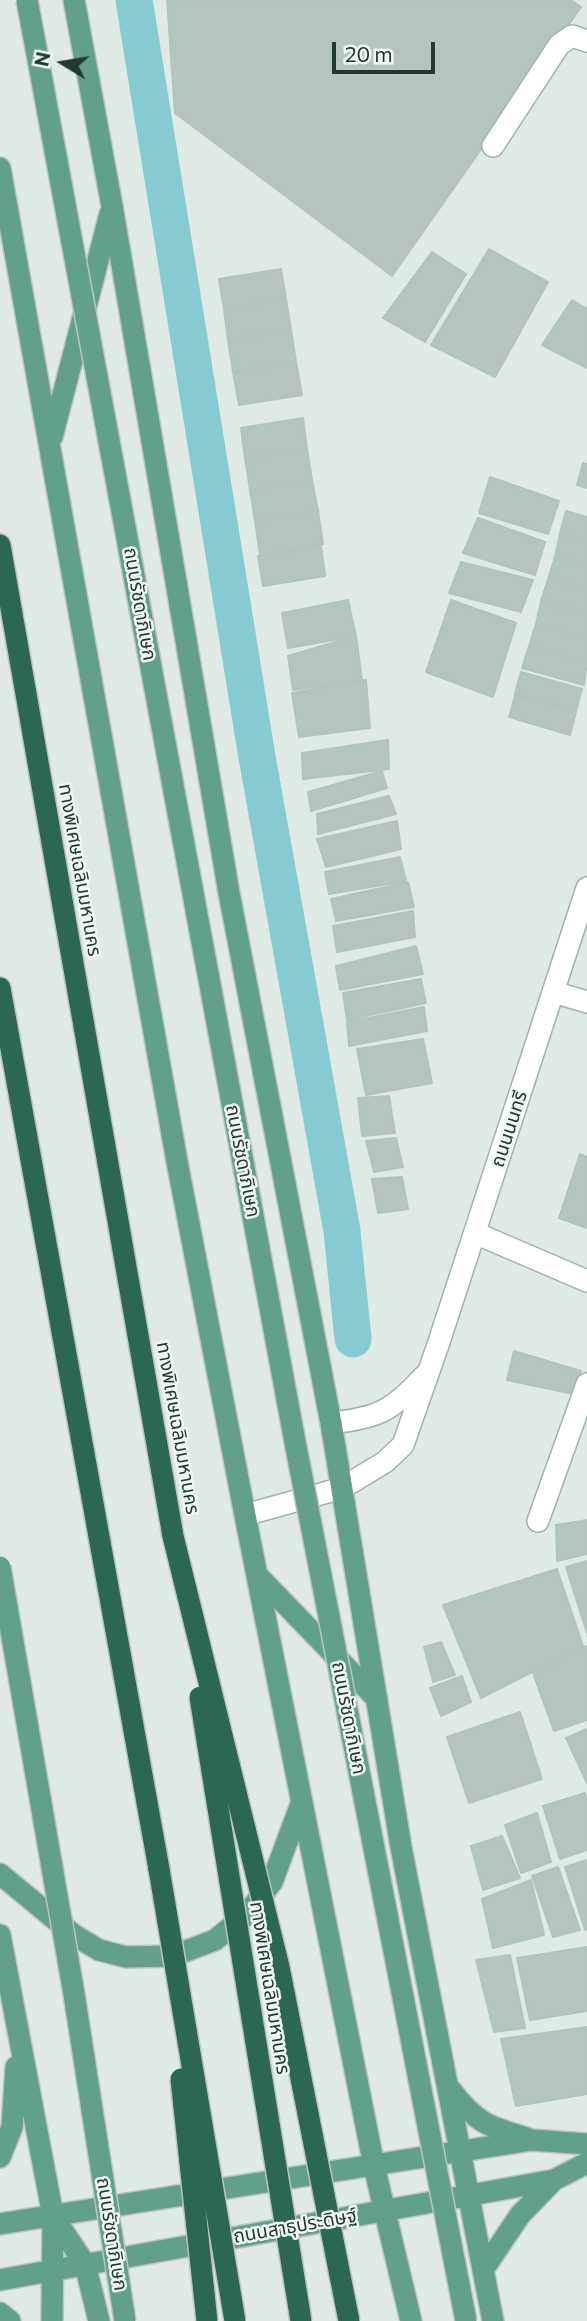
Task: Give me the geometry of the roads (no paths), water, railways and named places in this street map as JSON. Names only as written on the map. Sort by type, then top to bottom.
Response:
[{"type":"highway","name":"ทางพิเศษเฉลิมมหานคร","points":[[0,545],[173,1536],[301,2321]]},
{"type":"highway","points":[[0,988],[159,1869],[235,2321]]},
{"type":"highway","points":[[173,1536],[279,1967],[349,2321]]},
{"type":"highway","points":[[159,1869],[207,2321]]},
{"type":"main road","name":"ถนนรัชดาภิเษก","points":[[27,0],[293,1428],[466,2321]]},
{"type":"main road","name":"ถนนรัชดาภิเษก","points":[[74,0],[112,206],[229,893],[331,1423],[401,1847],[460,2153],[485,2267],[493,2321]]},
{"type":"main road","points":[[0,168],[178,1167],[374,2166],[411,2321]]},
{"type":"main road","points":[[49,446],[112,206]]},
{"type":"main road","name":"ถนนรัชดาภิเษก","points":[[0,1567],[77,2008],[125,2321]]},
{"type":"main road","points":[[257,1575],[377,1699]]},
{"type":"main road","points":[[0,1874],[74,1935],[99,1950],[126,1956],[173,1956],[215,1940],[246,1915],[272,1882],[302,1802]]},
{"type":"main road","name":"ถนนรัชดาภิเษก","points":[[0,1935],[53,2216],[52,2321]]},
{"type":"main road","points":[[0,2157],[12,2127],[18,2038]]},
{"type":"main road","points":[[449,2087],[463,2106],[480,2122],[532,2140]]},
{"type":"main road","points":[[0,2224],[532,2140],[587,2144]]},
{"type":"main road","name":"ถนนสาธุประดิษฐ์","points":[[0,2280],[554,2180],[587,2163]]},
{"type":"main road","points":[[485,2267],[520,2215],[554,2180]]},
{"type":"main road","name":"ถนนรัชดาภิเษก","points":[[53,2216],[85,2264],[99,2321]]},
{"type":"main road","points":[[0,2313],[10,2321]]},
{"type":"street","points":[[493,146],[559,45],[572,36],[587,41]]},
{"type":"street","name":"ถนนนนทรี","points":[[245,1515],[342,1488],[385,1462],[402,1445],[430,1369],[587,888]]},
{"type":"street","points":[[553,992],[587,1002]]},
{"type":"street","points":[[475,1233],[587,1281]]},
{"type":"street","name":"ถนนนนทรี","points":[[331,1423],[382,1413],[406,1396],[430,1369]]},
{"type":"street","points":[[538,1521],[587,1384]]},
{"type":"waterway","points":[[134,0],[257,757],[342,1231],[353,1339]]}]
